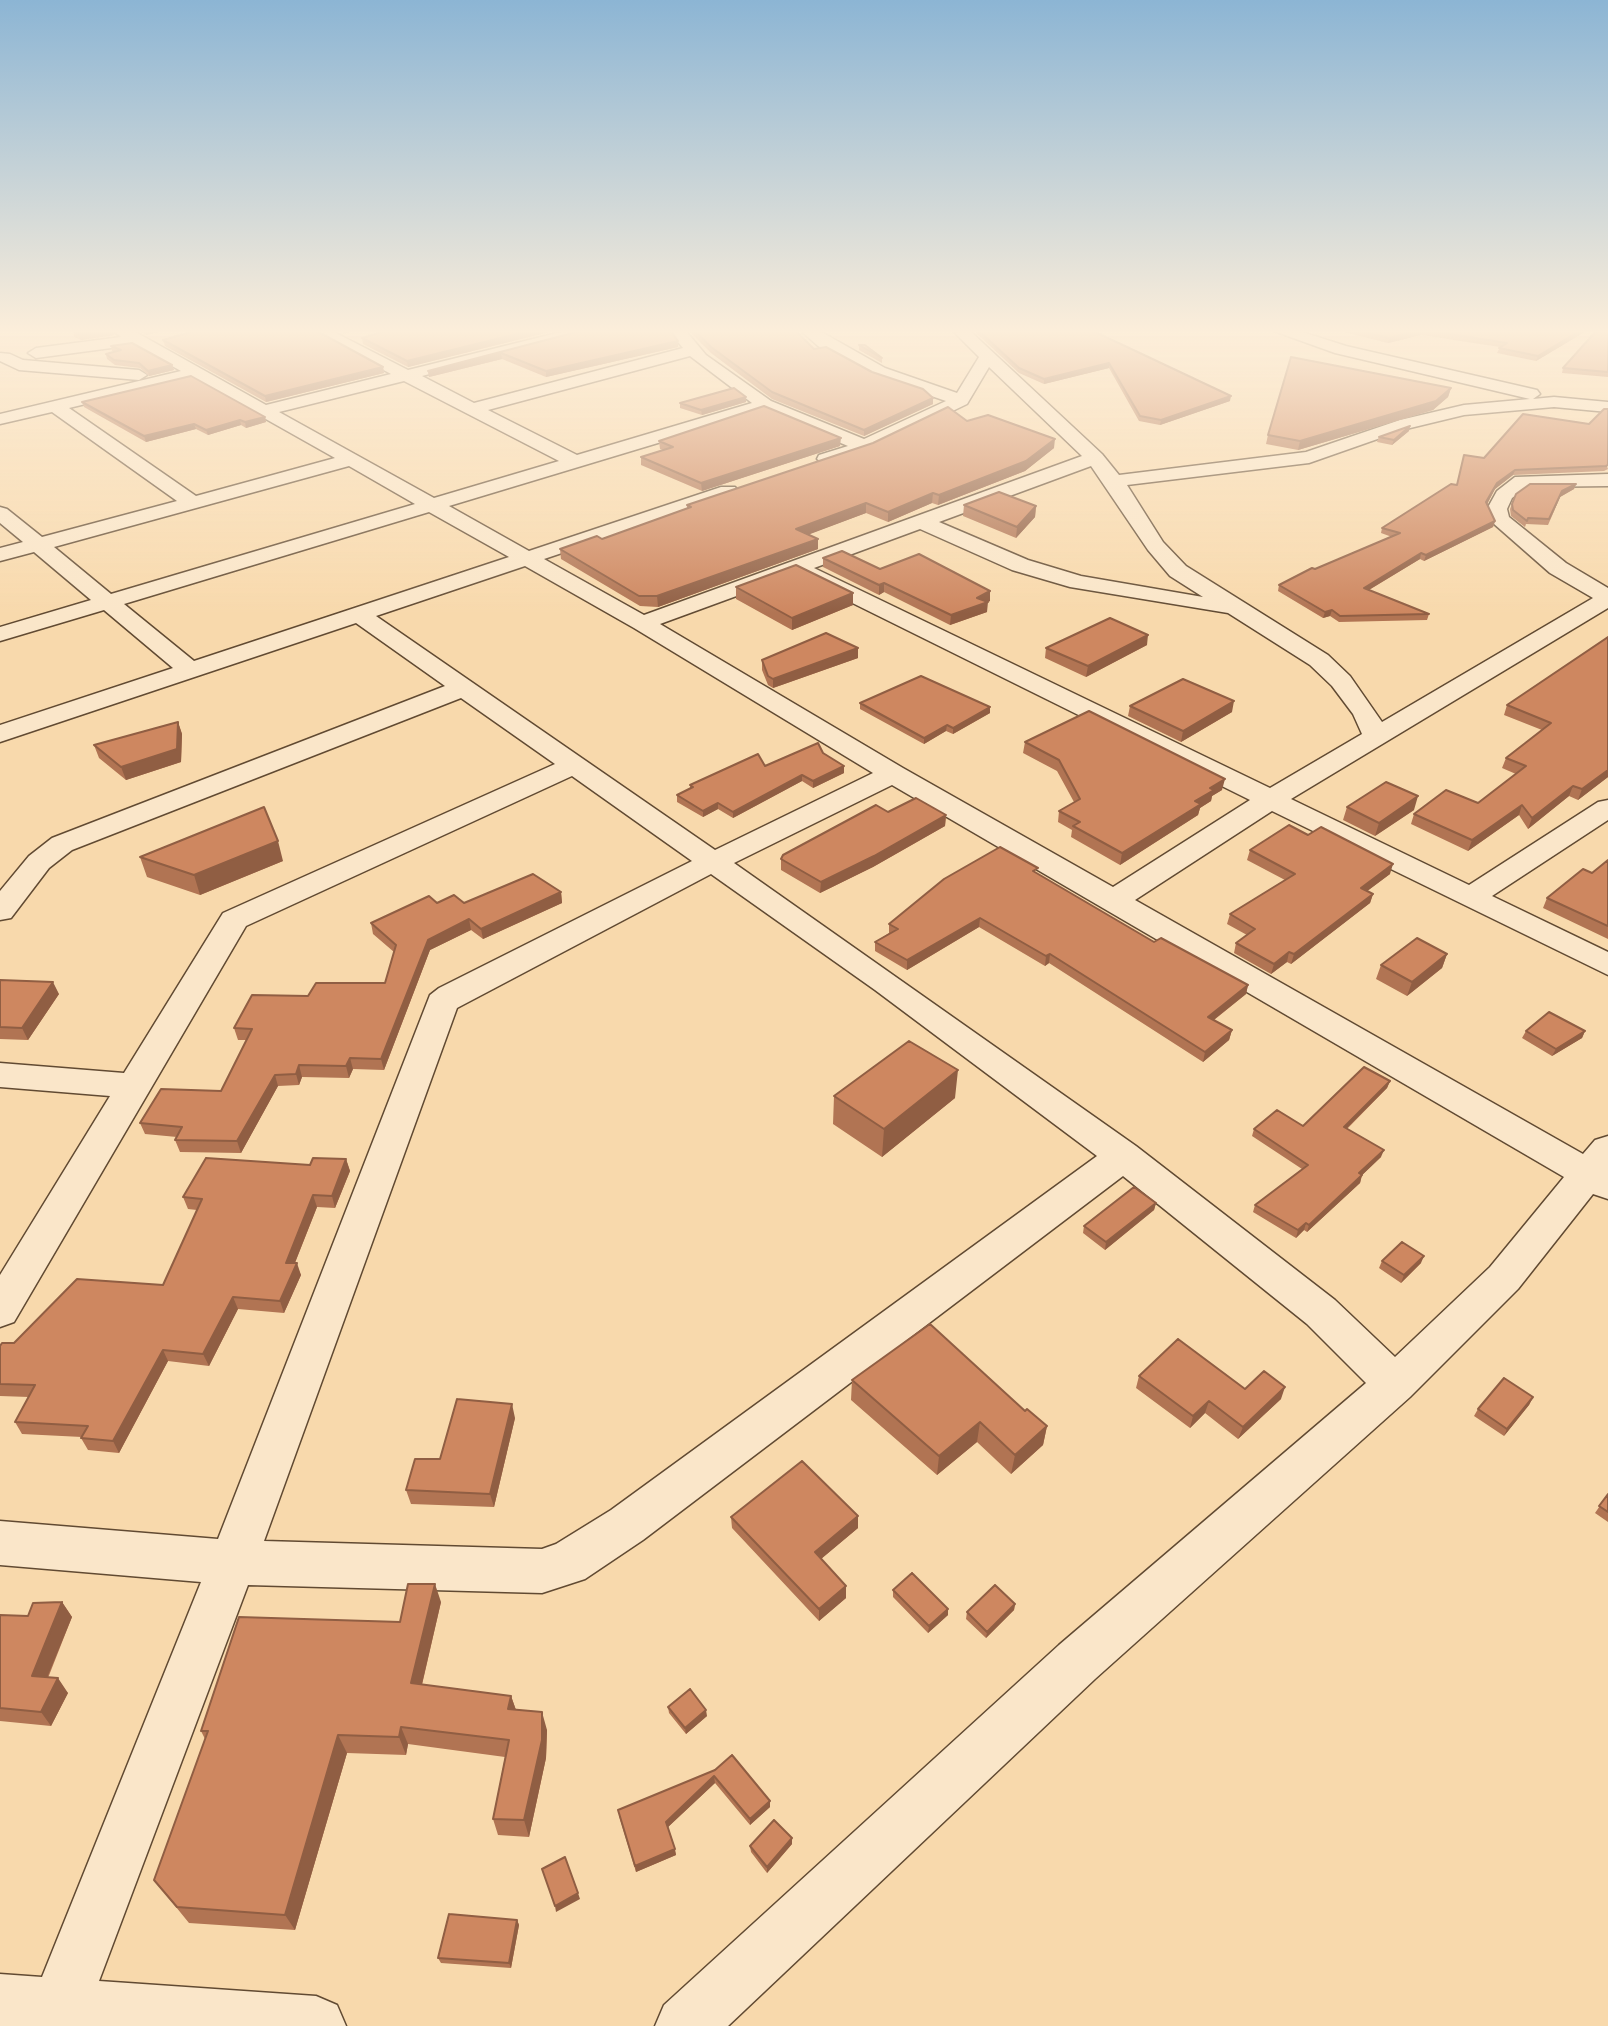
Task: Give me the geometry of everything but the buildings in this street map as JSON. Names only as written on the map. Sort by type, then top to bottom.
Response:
[{"type":"street","points":[[81,425],[193,503]]},
{"type":"street","points":[[291,425],[642,623],[893,774],[1601,1169],[1504,1278],[1395,1384],[1077,1662],[685,2026]]},
{"type":"street","points":[[503,425],[576,462]]},
{"type":"street","points":[[0,634],[700,425]]},
{"type":"street","points":[[812,425],[864,446]]},
{"type":"street","points":[[812,464],[864,446],[909,425]]},
{"type":"street","points":[[1059,425],[1095,458],[1114,481],[1155,546],[1178,571],[1330,670],[1365,713],[1377,738]]},
{"type":"street","points":[[1114,481],[1309,457],[1402,425]]},
{"type":"street","points":[[642,623],[1095,458]]},
{"type":"street","points":[[0,555],[351,460]]},
{"type":"street","points":[[1115,900],[1271,800],[1606,601],[1558,568],[1500,519],[1497,509],[1498,502],[1504,495],[1522,481],[1608,480]]},
{"type":"street","points":[[0,734],[747,485]]},
{"type":"street","points":[[0,513],[190,670]]},
{"type":"street","points":[[922,522],[1020,565],[1078,582],[1237,609]]},
{"type":"street","points":[[796,566],[1608,965]]},
{"type":"street","points":[[358,614],[712,862],[1123,1156],[1321,1312],[1395,1384]]},
{"type":"street","points":[[0,911],[39,862],[62,844],[463,688]]},
{"type":"street","points":[[0,1310],[234,920],[573,765]]},
{"type":"street","points":[[56,2016],[233,1562],[442,1003],[451,995],[712,862],[893,774]]},
{"type":"street","points":[[1470,897],[1608,808]]},
{"type":"street","points":[[0,1074],[132,1086]]},
{"type":"street","points":[[0,1543],[233,1562],[541,1571],[568,1563],[627,1525],[1123,1156]]},
{"type":"street","points":[[0,2003],[56,2016],[316,2026]]}]
